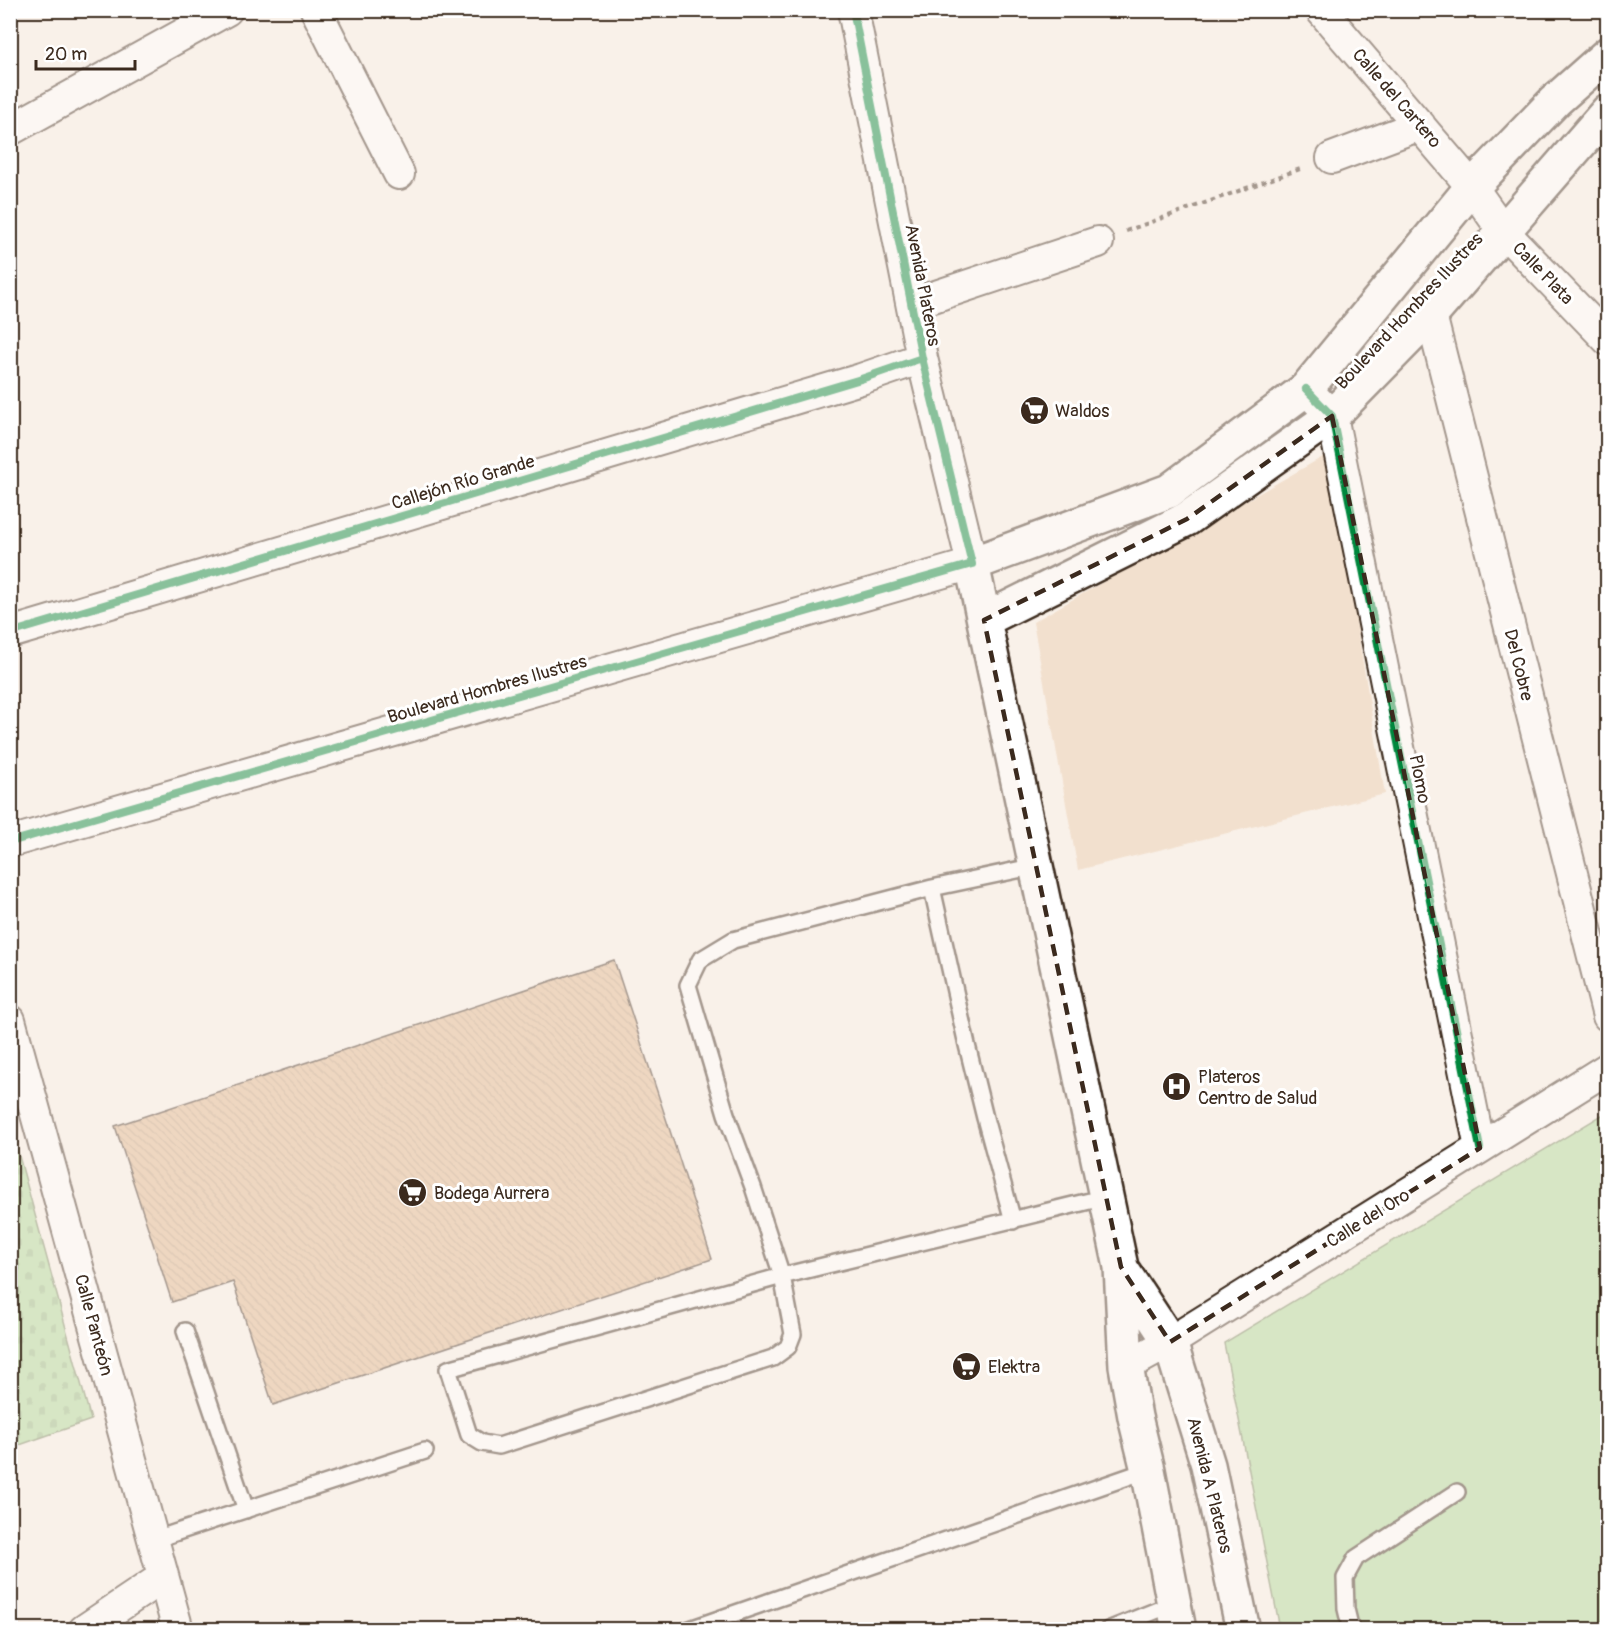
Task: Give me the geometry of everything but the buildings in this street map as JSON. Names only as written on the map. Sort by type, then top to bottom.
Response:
[{"type":"main road","name":"Boulevard Hombres Ilustres","points":[[972,564],[1169,491],[1306,388],[1472,187],[1554,101],[1608,54]]},
{"type":"main road","name":"Boulevard Hombres Ilustres","points":[[984,620],[1188,519],[1332,416],[1431,315],[1608,111]]},
{"type":"main road","points":[[1169,491],[1188,519]]},
{"type":"main road","points":[[972,564],[1121,1267],[1126,1366],[1177,1616]]},
{"type":"main road","name":"Avenida A Plateros","points":[[1121,1267],[1170,1342],[1208,1465],[1243,1629]]},
{"type":"street","points":[[10,130],[227,10]]},
{"type":"street","points":[[316,10],[399,174]]},
{"type":"street","name":"Avenida Plateros","points":[[853,10],[922,358],[972,564]]},
{"type":"street","name":"Calle del Cartero","points":[[1322,10],[1472,187],[1503,231]]},
{"type":"street","points":[[1332,158],[1420,125]]},
{"type":"street","name":"Calle Plata","points":[[1503,231],[1608,340]]},
{"type":"street","points":[[912,304],[1098,242]]},
{"type":"street","name":"Del Cobre","points":[[1431,315],[1608,1016]]},
{"type":"street","name":"Callejón Río Grande","points":[[10,633],[850,382],[922,358]]},
{"type":"street","points":[[1306,388],[1332,416]]},
{"type":"street","name":"Plomo","points":[[1332,416],[1480,1148]]},
{"type":"street","name":"Boulevard Hombres Ilustres","points":[[10,842],[972,564]]},
{"type":"street","name":"Calle Panteón","points":[[10,1020],[178,1629]]},
{"type":"street","name":"Calle del Oro","points":[[1126,1366],[1170,1342],[1608,1068]]},
{"type":"street","points":[[84,1629],[163,1577]]},
{"type":"lane","points":[[1036,866],[932,888],[733,940],[700,960],[688,985],[726,1114],[782,1276],[793,1334],[788,1347],[773,1358],[499,1446],[482,1443],[469,1435],[448,1369],[782,1276],[1106,1197]]},
{"type":"lane","points":[[932,888],[967,1046],[1013,1221]]},
{"type":"lane","points":[[185,1331],[246,1510]]},
{"type":"lane","points":[[153,1540],[425,1451]]},
{"type":"lane","points":[[687,1629],[1148,1470]]},
{"type":"lane","points":[[1351,1629],[1346,1609],[1345,1578],[1356,1558],[1457,1492]]},
{"type":"lane","points":[[1108,1629],[1177,1616]]},
{"type":"path","points":[[1098,242],[1332,158]]},
{"type":"highlighted area","points":[[1332,416],[1480,1148],[1170,1342],[1121,1267],[984,620],[1187,519]]},
{"type":"shaded area","points":[[1328,454],[1385,794],[1078,870],[1033,622]]},
{"type":"green space","points":[[1607,1112],[1607,1629],[1280,1629],[1224,1343]]},
{"type":"green space","points":[[10,1123],[91,1420],[11,1448],[10,1448]]},
{"type":"cycle path","points":[[10,842],[972,564],[922,358],[853,10]]},
{"type":"cycle path","points":[[10,633],[861,379],[922,358]]},
{"type":"cycle path","points":[[1306,389],[1332,416],[1480,1148]]},
{"type":"place","name":"Waldos","points":[[1034,411]]},
{"type":"place","name":"Plateros Centro de Salud","points":[[1177,1087]]},
{"type":"place","name":"Bodega Aurrera","points":[[413,1193]]},
{"type":"place","name":"Elektra","points":[[967,1367]]}]
